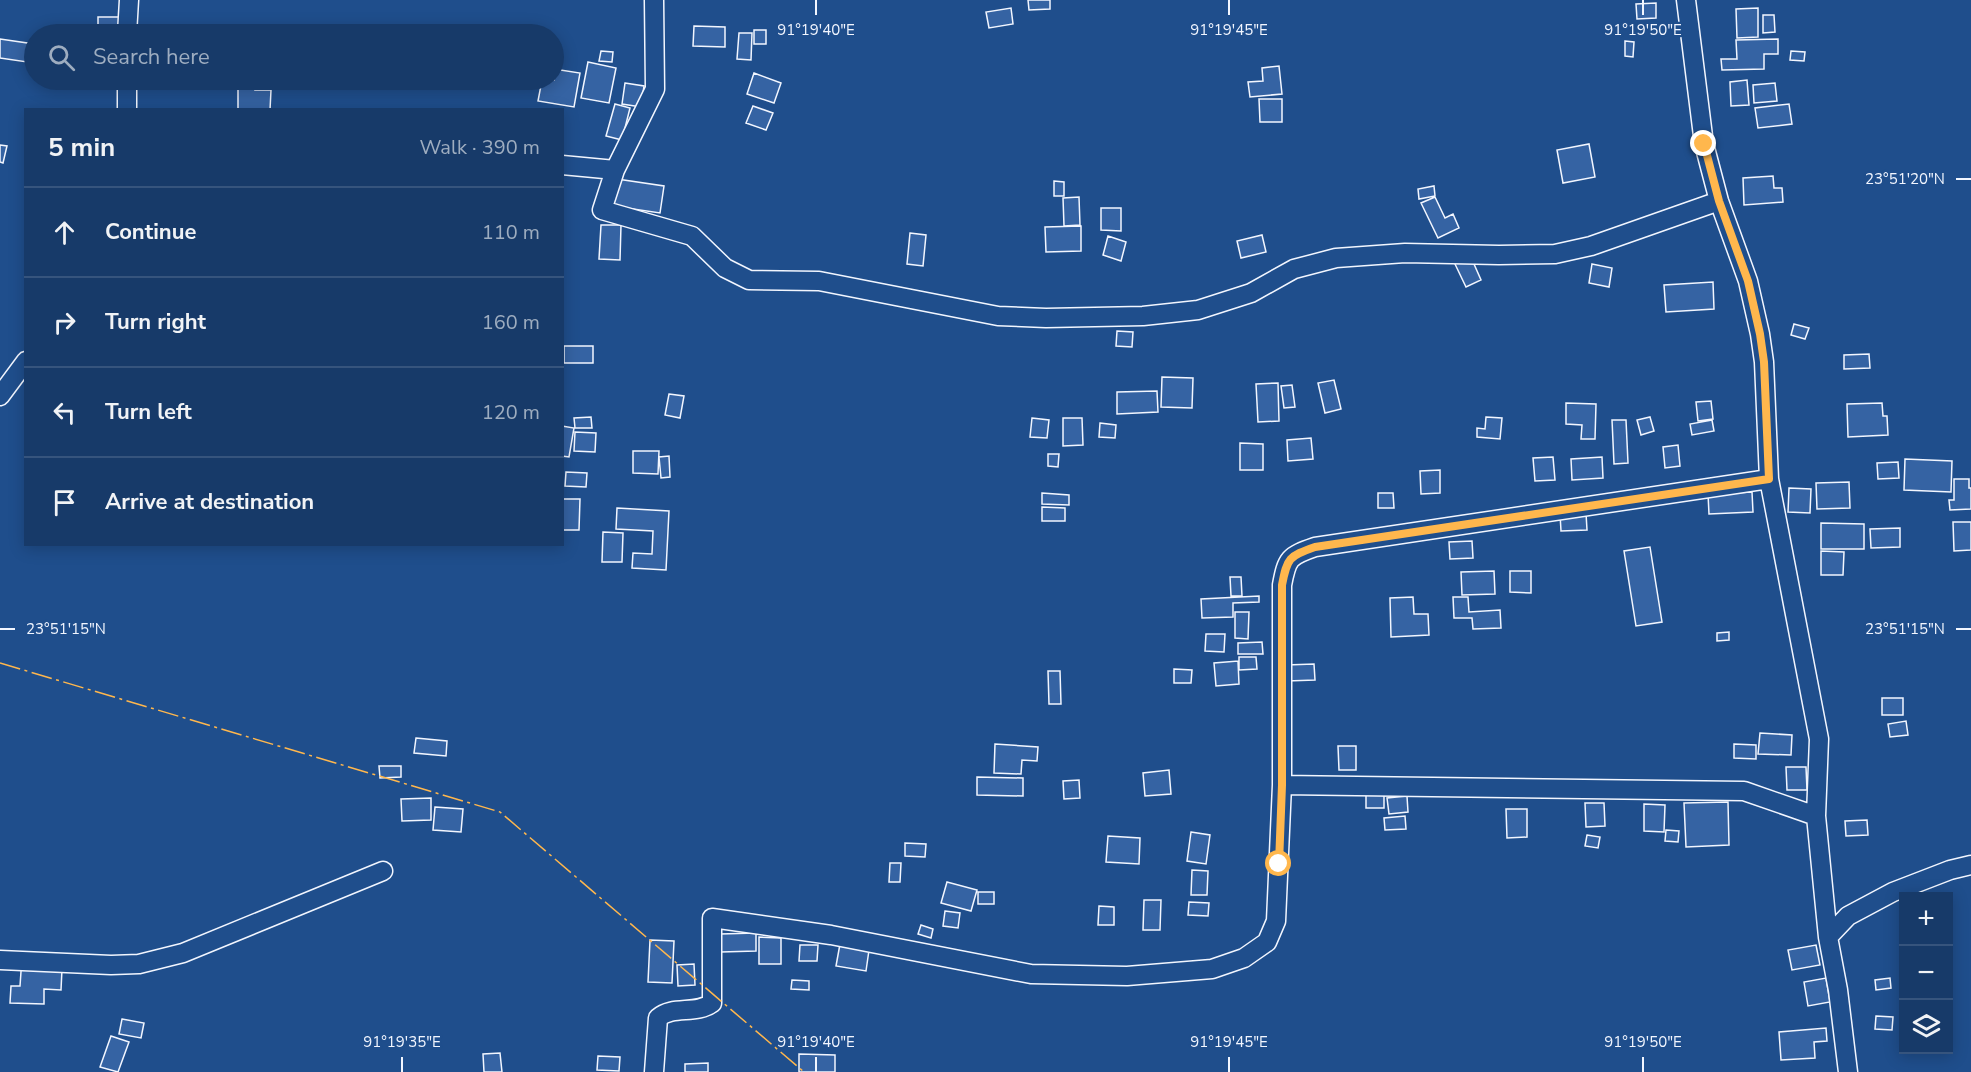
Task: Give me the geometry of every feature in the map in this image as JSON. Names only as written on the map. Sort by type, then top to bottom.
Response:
[{"type":"street","points":[[128,24],[129,0]]},
{"type":"street","points":[[654,0],[655,89],[615,170],[602,210],[692,236],[725,268],[749,280],[819,281],[998,316],[1046,318],[1143,316],[1198,310],[1251,293],[1294,269],[1336,258],[1405,253],[1555,254],[1591,246],[1719,201]]},
{"type":"street","points":[[1686,0],[1704,144],[1719,201],[1748,281],[1760,334],[1764,362],[1769,479],[1819,739],[1816,816],[1828,937],[1838,990],[1848,1072]]},
{"type":"street","points":[[127,90],[127,108]]},
{"type":"street","points":[[564,165],[615,170]]},
{"type":"street","points":[[0,396],[24,364]]},
{"type":"street","points":[[654,1072],[658,1018],[664,1013],[698,1010],[712,1003],[712,918],[831,935],[1031,974],[1127,976],[1212,969],[1244,958],[1267,942],[1276,921],[1282,785],[1282,585],[1285,568],[1294,554],[1315,547],[1769,479]]},
{"type":"street","points":[[1282,785],[1744,791],[1816,816]]},
{"type":"street","points":[[1828,937],[1848,916],[1893,892],[1950,870],[1971,865]]},
{"type":"street","points":[[0,960],[111,965],[140,964],[183,953],[384,871]]},
{"type":"building","points":[[1028,0],[1050,0],[1050,9],[1029,10]]},
{"type":"building","points":[[1656,3],[1656,18],[1637,19],[1636,4]]},
{"type":"building","points":[[1011,8],[1013,24],[989,28],[986,12]]},
{"type":"building","points":[[1758,8],[1758,37],[1737,38],[1736,9]]},
{"type":"building","points":[[1763,15],[1774,15],[1775,32],[1763,33]]},
{"type":"building","points":[[98,17],[121,17],[121,24],[98,24]]},
{"type":"building","points":[[694,26],[725,27],[725,47],[693,46]]},
{"type":"building","points":[[754,30],[766,30],[766,44],[754,44]]},
{"type":"building","points":[[739,33],[752,33],[751,60],[737,59]]},
{"type":"building","points":[[0,39],[24,43],[24,62],[0,58]]},
{"type":"building","points":[[1778,39],[1778,54],[1764,54],[1764,69],[1722,70],[1721,59],[1737,59],[1736,40]]},
{"type":"building","points":[[1625,41],[1634,42],[1633,57],[1625,56]]},
{"type":"building","points":[[601,51],[613,52],[612,62],[599,61]]},
{"type":"building","points":[[1791,51],[1805,52],[1804,61],[1790,60]]},
{"type":"building","points":[[588,62],[616,68],[609,103],[581,98]]},
{"type":"building","points":[[1279,66],[1282,94],[1250,97],[1248,82],[1263,81],[1262,68]]},
{"type":"building","points":[[564,71],[580,73],[574,107],[538,101],[540,90],[564,90]]},
{"type":"building","points":[[754,73],[781,83],[774,103],[747,94]]},
{"type":"building","points":[[1747,80],[1749,105],[1731,106],[1730,82]]},
{"type":"building","points":[[625,83],[644,86],[641,107],[622,104]]},
{"type":"building","points":[[1775,83],[1777,101],[1754,103],[1753,85]]},
{"type":"building","points":[[238,90],[271,90],[270,108],[238,108]]},
{"type":"building","points":[[1259,99],[1282,99],[1282,122],[1260,122]]},
{"type":"building","points":[[615,104],[630,108],[622,140],[606,136]]},
{"type":"building","points":[[1789,104],[1792,124],[1758,128],[1755,108]]},
{"type":"building","points":[[753,106],[773,113],[766,130],[746,123]]},
{"type":"building","points":[[1589,144],[1595,177],[1563,183],[1557,150]]},
{"type":"building","points":[[0,145],[7,146],[3,163],[0,162]]},
{"type":"building","points":[[1773,176],[1774,188],[1782,188],[1783,202],[1744,205],[1743,178]]},
{"type":"building","points":[[617,179],[664,186],[660,213],[613,206]]},
{"type":"building","points":[[1054,181],[1064,182],[1064,196],[1054,196]]},
{"type":"building","points":[[1434,186],[1435,196],[1419,199],[1418,189]]},
{"type":"building","points":[[1079,197],[1080,225],[1064,226],[1063,198]]},
{"type":"building","points":[[1435,197],[1445,218],[1453,214],[1459,228],[1438,238],[1421,203]]},
{"type":"building","points":[[1101,208],[1121,208],[1121,231],[1101,230]]},
{"type":"building","points":[[601,225],[621,225],[620,260],[599,259]]},
{"type":"building","points":[[1081,226],[1081,251],[1046,252],[1045,227]]},
{"type":"building","points":[[910,233],[926,235],[923,266],[907,264]]},
{"type":"building","points":[[1262,235],[1266,252],[1241,258],[1237,241]]},
{"type":"building","points":[[1108,236],[1126,242],[1121,261],[1103,255]]},
{"type":"building","points":[[1470,255],[1481,280],[1466,287],[1454,262]]},
{"type":"building","points":[[1592,264],[1612,268],[1609,287],[1589,283]]},
{"type":"building","points":[[1713,282],[1714,309],[1666,312],[1664,285]]},
{"type":"building","points":[[1794,324],[1809,328],[1805,339],[1791,335]]},
{"type":"building","points":[[1117,331],[1133,332],[1132,347],[1116,346]]},
{"type":"building","points":[[564,346],[593,346],[593,363],[564,363]]},
{"type":"building","points":[[1869,354],[1870,368],[1844,369],[1844,355]]},
{"type":"building","points":[[1162,377],[1193,378],[1192,408],[1161,407]]},
{"type":"building","points":[[1334,380],[1341,409],[1325,413],[1318,383]]},
{"type":"building","points":[[1278,383],[1279,421],[1258,422],[1256,384]]},
{"type":"building","points":[[1292,385],[1295,407],[1284,408],[1281,386]]},
{"type":"building","points":[[1157,391],[1158,412],[1117,414],[1117,392]]},
{"type":"building","points":[[669,394],[684,396],[680,418],[665,415]]},
{"type":"building","points":[[1711,401],[1713,419],[1698,421],[1696,402]]},
{"type":"building","points":[[1566,403],[1596,404],[1595,439],[1581,439],[1582,425],[1566,424]]},
{"type":"building","points":[[1882,403],[1883,416],[1887,416],[1888,435],[1848,437],[1847,404]]},
{"type":"building","points":[[591,417],[592,428],[575,428],[574,418]]},
{"type":"building","points":[[1486,417],[1502,418],[1500,439],[1477,437],[1477,428],[1485,429]]},
{"type":"building","points":[[1650,417],[1654,431],[1641,435],[1637,420]]},
{"type":"building","points":[[1032,418],[1049,420],[1047,438],[1030,437]]},
{"type":"building","points":[[1063,418],[1082,418],[1083,445],[1063,446]]},
{"type":"building","points":[[1612,420],[1626,420],[1628,463],[1614,464]]},
{"type":"building","points":[[1712,420],[1714,431],[1692,435],[1690,424]]},
{"type":"building","points":[[1100,423],[1116,425],[1115,438],[1099,437]]},
{"type":"building","points":[[564,426],[574,428],[569,457],[564,456]]},
{"type":"building","points":[[575,432],[596,433],[595,452],[574,451]]},
{"type":"building","points":[[1311,438],[1313,459],[1288,461],[1287,440]]},
{"type":"building","points":[[1240,443],[1263,444],[1263,470],[1240,470]]},
{"type":"building","points":[[1678,445],[1680,466],[1665,468],[1663,447]]},
{"type":"building","points":[[633,451],[659,451],[658,474],[633,473]]},
{"type":"building","points":[[1048,454],[1059,454],[1058,467],[1048,466]]},
{"type":"building","points":[[669,456],[670,477],[661,478],[659,457]]},
{"type":"building","points":[[1553,457],[1555,480],[1535,481],[1533,458]]},
{"type":"building","points":[[1602,457],[1603,478],[1572,480],[1571,459]]},
{"type":"building","points":[[1905,459],[1952,461],[1951,492],[1904,490]]},
{"type":"building","points":[[1898,462],[1899,478],[1878,479],[1877,463]]},
{"type":"building","points":[[1440,470],[1440,493],[1421,494],[1420,471]]},
{"type":"building","points":[[566,472],[587,473],[586,487],[565,486]]},
{"type":"building","points":[[1954,479],[1969,479],[1971,509],[1950,510],[1949,500],[1954,500]]},
{"type":"building","points":[[1849,482],[1850,508],[1817,509],[1816,483]]},
{"type":"building","points":[[1789,488],[1811,489],[1810,513],[1788,512]]},
{"type":"building","points":[[1752,492],[1753,512],[1709,514],[1708,494]]},
{"type":"building","points":[[1042,493],[1069,495],[1069,505],[1042,504]]},
{"type":"building","points":[[1378,493],[1393,493],[1394,508],[1378,508]]},
{"type":"building","points":[[564,499],[580,499],[579,530],[564,530]]},
{"type":"building","points":[[1042,507],[1065,508],[1065,521],[1042,521]]},
{"type":"building","points":[[617,508],[669,511],[666,570],[632,568],[633,553],[652,554],[653,531],[616,529]]},
{"type":"building","points":[[1586,513],[1587,530],[1561,531],[1560,514]]},
{"type":"building","points":[[1953,522],[1971,522],[1971,550],[1954,551]]},
{"type":"building","points":[[1821,523],[1864,524],[1864,549],[1821,549]]},
{"type":"building","points":[[1900,528],[1900,547],[1871,548],[1870,529]]},
{"type":"building","points":[[603,532],[623,533],[622,562],[602,562]]},
{"type":"building","points":[[1472,541],[1473,558],[1450,559],[1449,542]]},
{"type":"building","points":[[1650,547],[1662,622],[1636,626],[1624,551]]},
{"type":"building","points":[[1821,551],[1844,552],[1843,575],[1821,575]]},
{"type":"building","points":[[1494,571],[1495,594],[1462,595],[1461,572]]},
{"type":"building","points":[[1510,571],[1531,571],[1531,593],[1510,592]]},
{"type":"building","points":[[1230,577],[1241,577],[1242,596],[1231,596]]},
{"type":"building","points":[[1259,596],[1259,602],[1233,603],[1233,617],[1202,618],[1201,599]]},
{"type":"building","points":[[1413,597],[1414,614],[1428,614],[1429,635],[1391,637],[1390,598]]},
{"type":"building","points":[[1453,597],[1468,597],[1469,612],[1500,610],[1501,628],[1473,629],[1472,618],[1454,618]]},
{"type":"building","points":[[1235,612],[1249,612],[1248,639],[1235,638]]},
{"type":"building","points":[[1729,632],[1729,640],[1717,641],[1717,633]]},
{"type":"building","points":[[1206,634],[1225,634],[1224,652],[1205,651]]},
{"type":"building","points":[[1262,642],[1263,654],[1238,654],[1238,643]]},
{"type":"building","points":[[1239,657],[1256,657],[1257,669],[1239,670]]},
{"type":"building","points":[[1238,661],[1239,684],[1216,686],[1214,663]]},
{"type":"building","points":[[1314,664],[1315,680],[1287,681],[1286,665]]},
{"type":"building","points":[[1174,669],[1192,670],[1191,683],[1174,683]]},
{"type":"building","points":[[1048,671],[1060,671],[1061,704],[1049,704]]},
{"type":"building","points":[[1882,698],[1903,698],[1903,715],[1882,715]]},
{"type":"building","points":[[1906,721],[1908,735],[1890,737],[1888,724]]},
{"type":"building","points":[[1760,733],[1792,735],[1791,755],[1758,754]]},
{"type":"building","points":[[416,738],[447,741],[446,756],[414,753]]},
{"type":"building","points":[[995,744],[1038,747],[1037,761],[1022,760],[1021,774],[994,773]]},
{"type":"building","points":[[1734,744],[1756,745],[1756,759],[1734,758]]},
{"type":"building","points":[[1338,746],[1356,746],[1356,770],[1339,770]]},
{"type":"building","points":[[379,766],[401,766],[401,777],[380,778]]},
{"type":"building","points":[[1786,767],[1806,767],[1807,790],[1787,790]]},
{"type":"building","points":[[1169,770],[1171,794],[1145,796],[1143,773]]},
{"type":"building","points":[[977,777],[1023,778],[1023,796],[977,795]]},
{"type":"building","points":[[1079,780],[1080,798],[1064,799],[1063,781]]},
{"type":"building","points":[[1366,793],[1384,793],[1384,808],[1366,808]]},
{"type":"building","points":[[1407,796],[1408,812],[1389,814],[1387,798]]},
{"type":"building","points":[[431,798],[431,820],[402,821],[401,799]]},
{"type":"building","points":[[1728,802],[1729,845],[1686,847],[1684,803]]},
{"type":"building","points":[[1585,803],[1604,803],[1605,826],[1586,827]]},
{"type":"building","points":[[1644,804],[1665,805],[1664,832],[1644,831]]},
{"type":"building","points":[[435,807],[463,809],[461,832],[433,830]]},
{"type":"building","points":[[1506,809],[1527,809],[1527,837],[1507,838]]},
{"type":"building","points":[[1405,816],[1406,829],[1385,830],[1384,818]]},
{"type":"building","points":[[1867,820],[1868,835],[1846,836],[1845,821]]},
{"type":"building","points":[[1666,830],[1679,831],[1678,842],[1665,841]]},
{"type":"building","points":[[1191,832],[1210,835],[1206,864],[1187,861]]},
{"type":"building","points":[[1587,835],[1600,837],[1598,848],[1585,846]]},
{"type":"building","points":[[1108,836],[1140,838],[1139,864],[1106,862]]},
{"type":"building","points":[[905,843],[926,844],[925,857],[905,856]]},
{"type":"building","points":[[890,863],[901,863],[900,882],[889,882]]},
{"type":"building","points":[[1192,870],[1208,871],[1207,895],[1191,895]]},
{"type":"building","points":[[947,882],[977,890],[971,911],[941,903]]},
{"type":"building","points":[[978,892],[994,892],[994,904],[978,904]]},
{"type":"building","points":[[1144,900],[1161,900],[1160,930],[1143,930]]},
{"type":"building","points":[[1189,902],[1209,903],[1208,916],[1188,915]]},
{"type":"building","points":[[1099,906],[1114,907],[1114,925],[1098,925]]},
{"type":"building","points":[[945,911],[960,913],[958,928],[943,926]]},
{"type":"building","points":[[921,925],[933,929],[931,938],[918,934]]},
{"type":"building","points":[[756,933],[756,951],[721,952],[720,934]]},
{"type":"building","points":[[759,937],[781,938],[781,964],[759,964]]},
{"type":"building","points":[[650,940],[674,941],[672,983],[648,982]]},
{"type":"building","points":[[840,944],[869,950],[866,971],[836,966]]},
{"type":"building","points":[[800,945],[818,945],[817,961],[799,961]]},
{"type":"building","points":[[1816,945],[1820,965],[1792,970],[1788,950]]},
{"type":"building","points":[[22,957],[62,969],[61,990],[44,989],[44,1004],[10,1003],[11,986],[20,986]]},
{"type":"building","points":[[694,964],[695,985],[678,986],[677,965]]},
{"type":"building","points":[[1826,978],[1830,1002],[1808,1006],[1804,982]]},
{"type":"building","points":[[1890,978],[1891,988],[1876,990],[1875,980]]},
{"type":"building","points":[[792,980],[809,981],[809,990],[791,989]]},
{"type":"building","points":[[1876,1016],[1893,1017],[1892,1030],[1875,1029]]},
{"type":"building","points":[[122,1019],[144,1023],[141,1038],[119,1034]]},
{"type":"building","points":[[1826,1028],[1827,1041],[1814,1042],[1815,1058],[1781,1060],[1779,1032]]},
{"type":"building","points":[[111,1036],[129,1042],[118,1072],[100,1067]]},
{"type":"building","points":[[500,1053],[502,1072],[484,1072],[483,1054]]},
{"type":"building","points":[[799,1054],[835,1055],[835,1072],[799,1072]]},
{"type":"building","points":[[598,1056],[620,1057],[619,1071],[597,1070]]},
{"type":"building","points":[[708,1063],[708,1072],[685,1072],[685,1064]]},
{"type":"power","points":[[0,663],[500,812],[804,1072]]},
{"type":"route","points":[[1279,864],[1282,785],[1282,585],[1285,568],[1294,554],[1315,547],[1769,479],[1768,423],[1760,334],[1748,281],[1719,201],[1704,144]]}]
